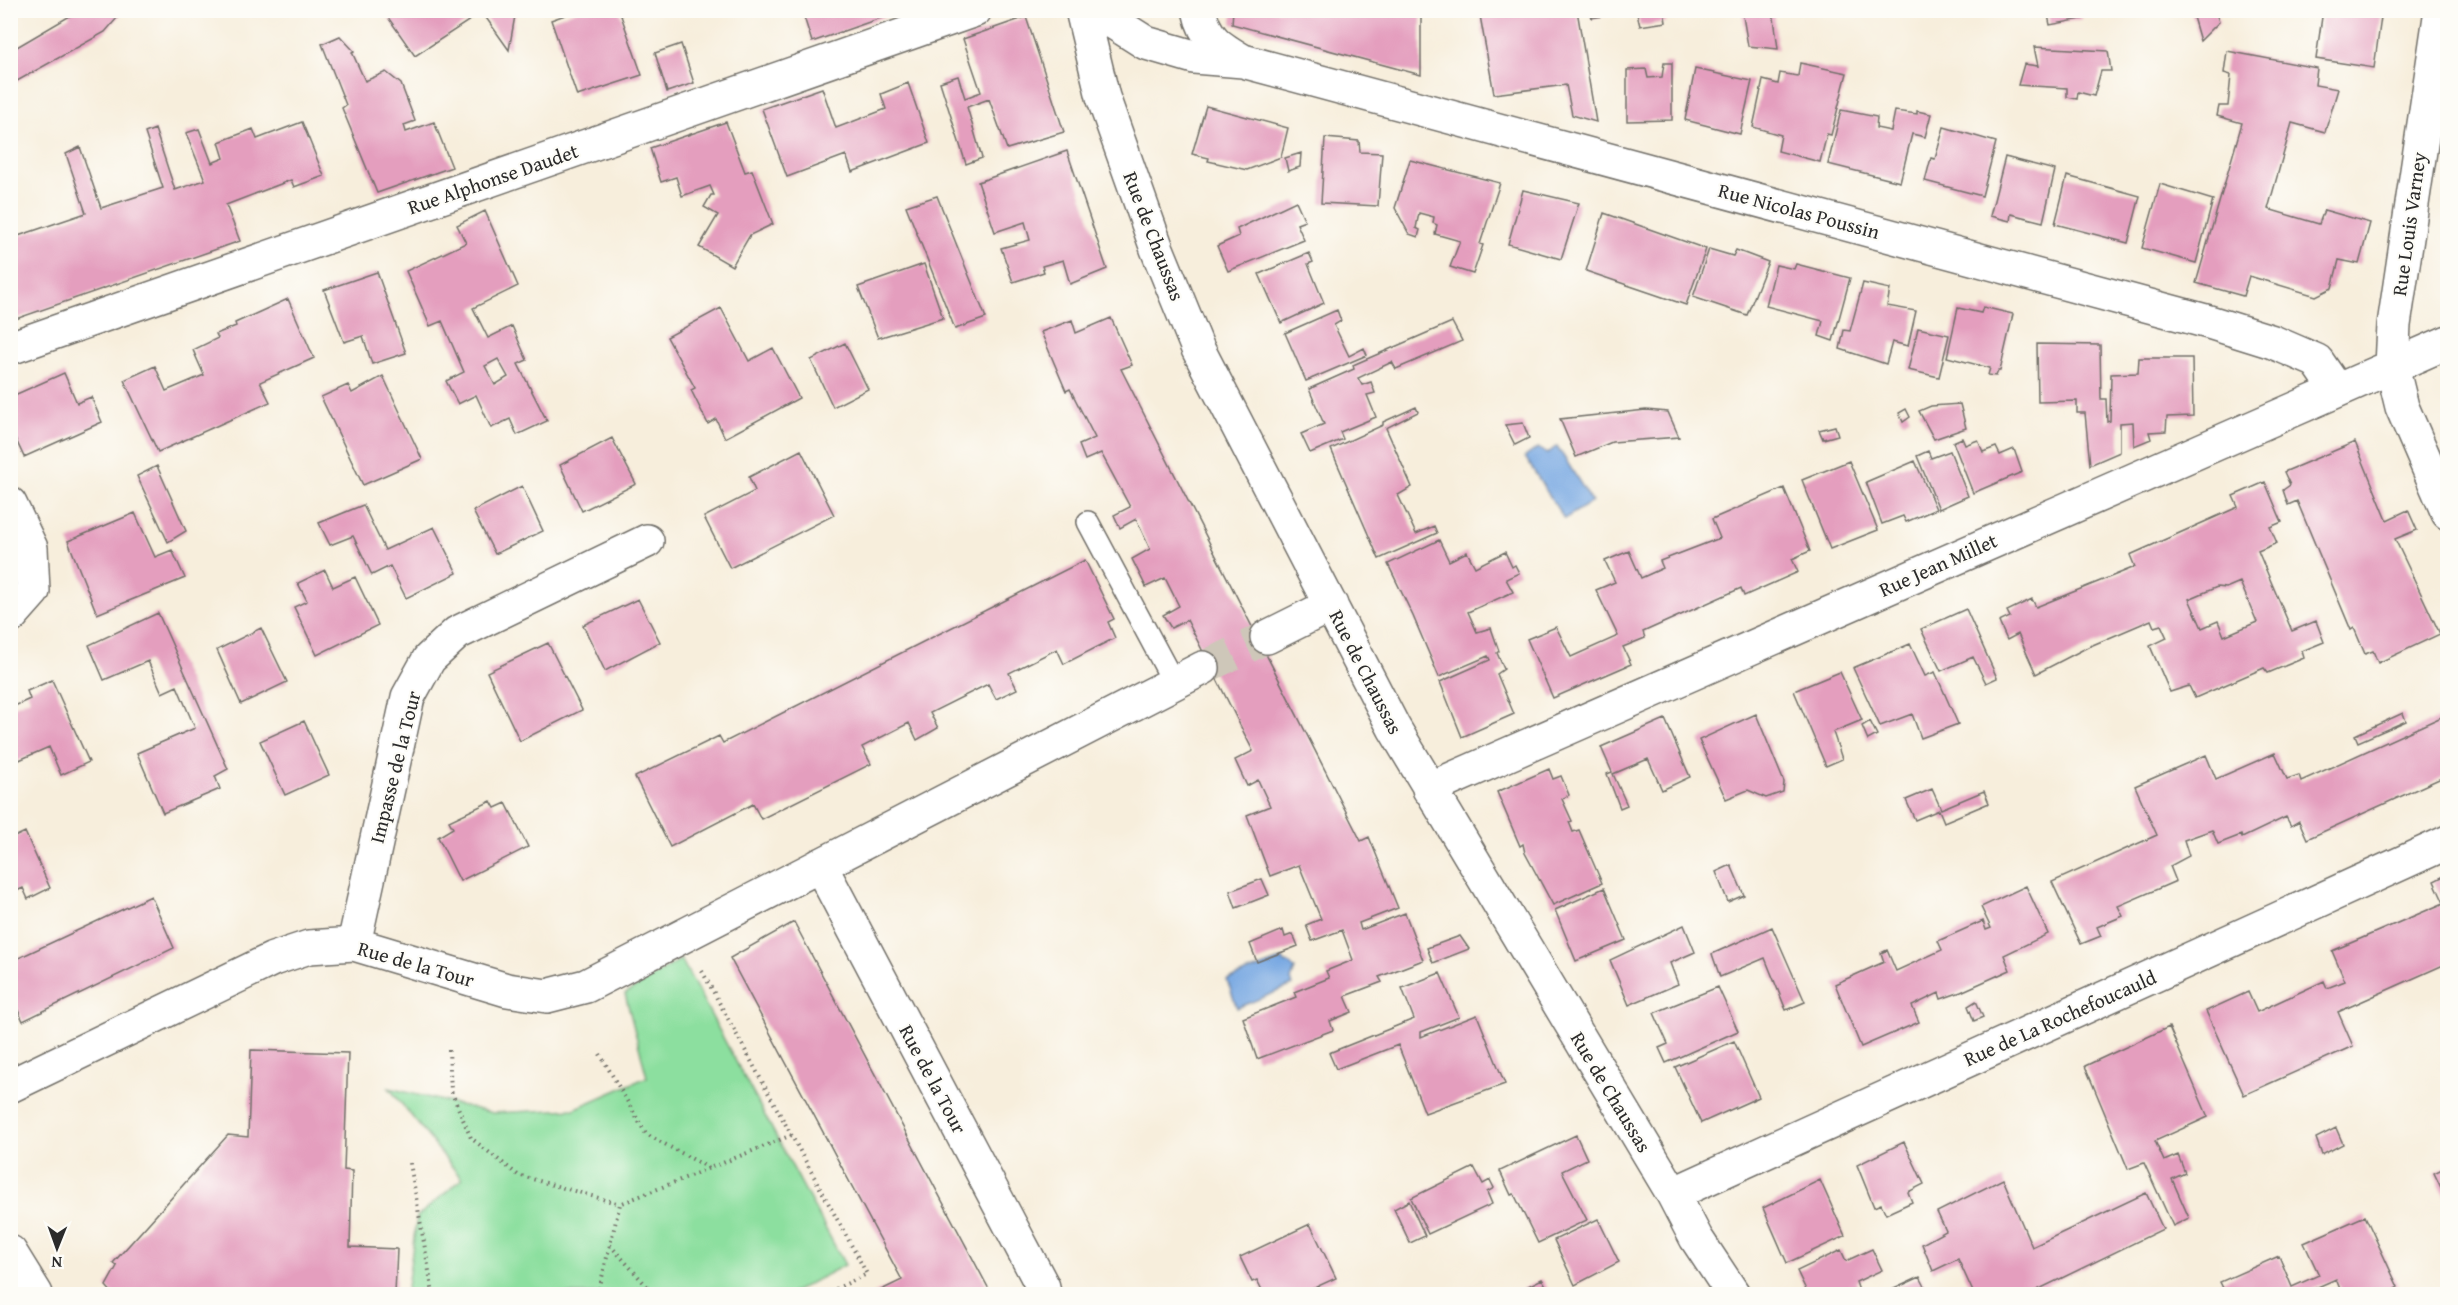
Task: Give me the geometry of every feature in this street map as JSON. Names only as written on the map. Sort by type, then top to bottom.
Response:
[{"type":"street","name":"Rue Alphonse Daudet","points":[[10,348],[975,10]]},
{"type":"street","name":"Rue de Chaussas","points":[[1082,10],[1103,97],[1157,249],[1198,349],[1394,728],[1673,1194],[1696,1238],[1733,1294]]},
{"type":"street","name":"Rue Nicolas Poussin","points":[[1094,10],[1146,43],[1194,57],[1243,61],[2219,325],[2273,342],[2317,361],[2337,390]]},
{"type":"street","name":"Rue Nicolas Poussin","points":[[1199,10],[1202,26],[1217,45],[1243,61]]},
{"type":"street","name":"Rue Louis Varney","points":[[2441,10],[2394,325],[2392,366],[2402,407],[2448,513]]},
{"type":"street","name":"Rue Jean Millet","points":[[1430,789],[2448,342]]},
{"type":"street","points":[[10,504],[31,548],[33,591],[10,617]]},
{"type":"street","name":"Impasse de la Tour","points":[[354,944],[408,697],[429,659],[457,633],[647,541]]},
{"type":"street","points":[[1267,637],[1331,605]]},
{"type":"street","name":"Rue de la Tour","points":[[10,1086],[273,959],[309,947],[354,944],[507,990],[547,996],[586,986],[1203,668]]},
{"type":"street","name":"Rue de La Rochefoucauld","points":[[1673,1194],[2448,842]]},
{"type":"street","name":"Rue de la Tour","points":[[820,865],[1038,1276],[1044,1294]]},
{"type":"street","points":[[10,1252],[36,1294]]},
{"type":"lane","points":[[1088,522],[1174,683]]},
{"type":"path","points":[[683,936],[867,1274],[825,1294]]},
{"type":"path","points":[[449,1050],[451,1091],[471,1138],[518,1175],[620,1204],[792,1135]]},
{"type":"path","points":[[600,1054],[646,1134],[710,1168]]},
{"type":"path","points":[[410,1163],[434,1294]]},
{"type":"path","points":[[598,1294],[620,1204]]},
{"type":"path","points":[[610,1245],[654,1294]]},
{"type":"green space","points":[[681,959],[845,1265],[790,1294],[406,1294],[417,1217],[462,1179],[389,1088],[493,1113],[574,1109],[647,1077],[625,994]]},
{"type":"water","points":[[1557,446],[1592,502],[1564,519],[1525,457],[1538,448],[1547,454]]},
{"type":"water","points":[[1283,959],[1295,969],[1291,980],[1293,985],[1237,1008],[1227,980]]},
{"type":"building","points":[[66,10],[124,10],[105,32],[10,85],[10,39],[17,47],[70,16]]},
{"type":"building","points":[[395,10],[516,10],[509,50],[482,12],[415,56],[387,16]]},
{"type":"building","points":[[579,10],[619,10],[642,75],[577,96],[551,20]]},
{"type":"building","points":[[811,10],[901,11],[812,42],[804,17],[812,14]]},
{"type":"building","points":[[1233,10],[1421,10],[1421,75],[1232,24]]},
{"type":"building","points":[[1479,10],[1577,10],[1596,122],[1572,115],[1566,85],[1494,94]]},
{"type":"building","points":[[1590,10],[1625,10],[1625,12],[1592,18]]},
{"type":"building","points":[[1636,10],[1664,10],[1666,22],[1640,26]]},
{"type":"building","points":[[1742,10],[1773,10],[1778,49],[1748,46]]},
{"type":"building","points":[[2047,10],[2081,10],[2082,19],[2050,25]]},
{"type":"building","points":[[2191,10],[2215,10],[2219,22],[2200,41]]},
{"type":"building","points":[[2323,10],[2382,10],[2374,68],[2316,59]]},
{"type":"building","points":[[1026,17],[1064,132],[1007,149],[989,99],[967,107],[982,158],[966,164],[940,82],[958,76],[965,98],[981,92],[963,39]]},
{"type":"building","points":[[340,36],[354,51],[352,52],[365,81],[386,72],[401,84],[415,121],[404,125],[406,132],[434,122],[452,167],[377,193],[342,108],[346,105],[322,44]]},
{"type":"building","points":[[681,44],[694,83],[667,92],[655,53]]},
{"type":"building","points":[[2034,47],[2108,51],[2111,71],[2101,71],[2094,96],[2078,92],[2077,99],[2067,97],[2067,88],[2018,85],[2024,64],[2038,66]]},
{"type":"building","points":[[2227,51],[2317,68],[2315,85],[2338,89],[2325,132],[2292,123],[2268,209],[2319,224],[2324,210],[2370,223],[2359,264],[2339,260],[2332,288],[2316,296],[2249,276],[2243,296],[2196,283],[2242,123],[2217,116],[2219,106],[2228,106],[2231,75],[2224,73]]},
{"type":"building","points":[[1664,63],[1672,63],[1672,120],[1627,121],[1627,70],[1646,69],[1648,78],[1662,77]]},
{"type":"building","points":[[1800,63],[1847,73],[1831,135],[1827,134],[1820,162],[1778,151],[1781,135],[1753,127],[1763,80],[1778,84],[1780,73],[1798,76]]},
{"type":"building","points":[[1695,69],[1752,81],[1740,134],[1685,120]]},
{"type":"building","points":[[908,83],[929,143],[852,172],[846,155],[787,177],[762,109],[822,88],[836,128],[886,109],[881,94]]},
{"type":"building","points":[[1206,106],[1288,128],[1281,157],[1247,170],[1208,161],[1209,158],[1192,154]]},
{"type":"building","points":[[1841,110],[1877,117],[1876,128],[1891,131],[1895,111],[1917,114],[1917,111],[1931,114],[1925,137],[1912,134],[1900,182],[1828,164]]},
{"type":"building","points":[[302,122],[324,176],[294,187],[291,180],[226,205],[240,241],[10,321],[10,234],[12,238],[86,213],[66,154],[80,147],[101,208],[163,188],[145,133],[155,129],[175,190],[205,180],[186,133],[199,129],[212,163],[224,158],[219,142],[253,129],[257,139]]},
{"type":"building","points":[[726,122],[745,172],[752,170],[773,224],[750,235],[732,266],[699,247],[718,215],[704,207],[711,195],[714,195],[710,186],[682,196],[676,177],[661,182],[650,148]]},
{"type":"building","points":[[1944,127],[1996,142],[1982,196],[1925,181],[1931,158],[1935,159]]},
{"type":"building","points":[[1325,138],[1359,141],[1360,152],[1382,153],[1378,206],[1321,203]]},
{"type":"building","points":[[1067,151],[1107,269],[1070,284],[1063,260],[1042,266],[1044,272],[1013,282],[1001,248],[1030,240],[1025,222],[995,232],[978,182]]},
{"type":"building","points":[[1301,153],[1300,167],[1288,171],[1285,158]]},
{"type":"building","points":[[2005,157],[2055,170],[2043,222],[2011,214],[2010,221],[1990,216]]},
{"type":"building","points":[[1410,160],[1500,183],[1480,244],[1483,245],[1473,274],[1450,267],[1460,241],[1435,234],[1437,225],[1433,223],[1434,217],[1419,213],[1416,228],[1420,230],[1418,237],[1409,234],[1395,208]]},
{"type":"building","points":[[2067,176],[2140,196],[2128,243],[2055,224]]},
{"type":"building","points":[[2160,184],[2213,200],[2196,263],[2142,248]]},
{"type":"building","points":[[1523,190],[1579,203],[1561,259],[1508,244]]},
{"type":"building","points":[[937,196],[986,318],[955,329],[906,206]]},
{"type":"building","points":[[1296,201],[1305,221],[1297,224],[1304,240],[1228,271],[1217,246],[1239,236],[1237,229]]},
{"type":"building","points":[[485,211],[518,286],[473,308],[488,338],[512,326],[527,360],[518,364],[547,421],[517,435],[510,419],[491,428],[476,395],[458,404],[446,381],[464,372],[442,321],[430,326],[406,271],[466,243],[457,225]],"holes":[[[498,359],[508,377],[495,385],[485,366]]]},
{"type":"building","points":[[1604,213],[1706,249],[1686,305],[1586,271]]},
{"type":"building","points":[[1709,249],[1733,256],[1736,250],[1768,262],[1747,315],[1693,297]]},
{"type":"building","points":[[1309,253],[1313,262],[1308,264],[1324,303],[1281,323],[1259,274]]},
{"type":"building","points":[[924,264],[943,318],[878,338],[858,287]]},
{"type":"building","points":[[1796,264],[1850,278],[1833,341],[1819,336],[1823,321],[1766,306],[1776,265],[1794,269]]},
{"type":"building","points":[[377,272],[406,353],[372,364],[363,336],[344,342],[324,290]]},
{"type":"building","points":[[1863,283],[1890,289],[1887,306],[1916,311],[1908,346],[1892,342],[1886,364],[1840,349],[1844,330],[1850,331]]},
{"type":"building","points":[[288,299],[314,358],[260,382],[270,402],[158,452],[124,380],[155,366],[166,391],[204,375],[193,350],[218,338],[216,334],[236,326],[235,323]]},
{"type":"building","points":[[1983,307],[2013,314],[2000,371],[1996,376],[1988,375],[1990,368],[1947,357],[1958,308],[1981,313]]},
{"type":"building","points":[[721,308],[749,361],[773,348],[799,398],[725,438],[716,419],[708,424],[691,390],[695,388],[667,337]]},
{"type":"building","points":[[1337,310],[1341,321],[1334,325],[1349,356],[1364,348],[1367,355],[1306,381],[1285,333]]},
{"type":"building","points":[[1111,318],[1132,365],[1121,369],[1361,841],[1369,837],[1398,908],[1359,923],[1361,930],[1405,913],[1423,960],[1379,977],[1382,982],[1345,996],[1352,1012],[1330,1021],[1333,1030],[1257,1059],[1243,1018],[1296,997],[1294,992],[1329,978],[1326,971],[1353,960],[1342,930],[1312,941],[1306,925],[1321,919],[1299,865],[1270,876],[1247,815],[1270,806],[1258,780],[1247,786],[1235,760],[1253,751],[1187,620],[1171,628],[1163,615],[1179,606],[1165,578],[1146,587],[1132,559],[1150,549],[1136,519],[1120,528],[1114,515],[1130,507],[1101,453],[1085,460],[1079,445],[1095,438],[1070,389],[1066,391],[1041,332],[1072,320],[1076,333]]},
{"type":"building","points":[[1452,322],[1462,341],[1396,369],[1392,362],[1358,378],[1362,385],[1371,382],[1375,393],[1367,395],[1376,417],[1340,432],[1343,439],[1310,453],[1301,434],[1324,424],[1309,389],[1354,369],[1353,365]]},
{"type":"building","points":[[1918,328],[1949,335],[1939,377],[1908,370]]},
{"type":"building","points":[[845,343],[868,389],[833,407],[811,360]]},
{"type":"building","points":[[2037,344],[2100,345],[2101,399],[2106,399],[2107,422],[2110,421],[2111,374],[2138,373],[2139,358],[2192,358],[2193,416],[2167,417],[2166,431],[2149,432],[2151,439],[2134,446],[2133,422],[2120,423],[2120,452],[2090,465],[2085,413],[2077,413],[2077,401],[2038,402]]},
{"type":"building","points":[[64,373],[77,403],[91,397],[102,422],[24,457],[10,427],[10,397]]},
{"type":"building","points":[[383,376],[422,459],[363,485],[321,397],[348,385],[352,393]]},
{"type":"building","points":[[1960,404],[1966,428],[1934,439],[1919,411],[1931,406]]},
{"type":"building","points":[[1416,407],[1418,412],[1386,428],[1412,487],[1398,495],[1416,534],[1434,526],[1437,533],[1379,559],[1331,449]]},
{"type":"building","points":[[1906,409],[1910,417],[1903,422],[1899,413]]},
{"type":"building","points":[[1646,410],[1668,412],[1679,437],[1612,442],[1576,457],[1560,419]]},
{"type":"building","points":[[1523,423],[1529,438],[1515,445],[1505,425]]},
{"type":"building","points":[[1835,426],[1838,435],[1823,439],[1819,430]]},
{"type":"building","points":[[612,438],[636,484],[582,511],[560,465]]},
{"type":"building","points":[[1962,438],[1965,445],[1978,440],[1983,452],[1996,447],[2000,455],[2014,449],[2022,472],[1973,493],[1953,442]]},
{"type":"building","points":[[2355,442],[2387,520],[2408,510],[2417,530],[2395,539],[2440,634],[2378,663],[2373,651],[2365,654],[2354,628],[2351,630],[2297,501],[2288,505],[2283,490],[2290,485],[2284,472]]},
{"type":"building","points":[[801,450],[834,515],[730,568],[704,517],[755,491],[749,477]]},
{"type":"building","points":[[1928,451],[1931,458],[1950,451],[1968,496],[1939,509],[1917,456]]},
{"type":"building","points":[[1849,461],[1878,530],[1830,549],[1802,480]]},
{"type":"building","points":[[1915,461],[1936,509],[1906,522],[1903,516],[1882,524],[1866,482]]},
{"type":"building","points":[[157,466],[186,531],[168,542],[137,476]]},
{"type":"building","points":[[2265,482],[2282,522],[2270,527],[2277,543],[2258,551],[2292,631],[2316,621],[2324,642],[2302,651],[2304,658],[2268,673],[2264,668],[2195,698],[2189,686],[2170,692],[2150,646],[2167,638],[2161,625],[2154,627],[2151,620],[2088,647],[2036,674],[2018,634],[2007,640],[1999,622],[2010,617],[2007,611],[2032,599],[2036,607],[2135,567],[2130,555],[2238,507],[2233,496]],"holes":[[[2240,582],[2257,622],[2224,636],[2218,621],[2202,628],[2189,599],[2217,587],[2226,588]]]},
{"type":"building","points":[[522,486],[543,531],[495,554],[473,511]]},
{"type":"building","points":[[1784,488],[1810,551],[1792,559],[1798,572],[1744,596],[1741,588],[1643,632],[1645,638],[1623,647],[1631,664],[1553,698],[1527,639],[1556,627],[1571,657],[1618,636],[1596,590],[1615,582],[1605,561],[1629,551],[1641,578],[1663,568],[1660,561],[1720,538],[1712,519]]},
{"type":"building","points":[[363,505],[385,550],[434,527],[457,573],[406,598],[390,566],[372,575],[353,536],[330,545],[319,523]]},
{"type":"building","points":[[135,513],[155,557],[172,550],[185,578],[97,614],[68,541]]},
{"type":"building","points":[[1439,540],[1449,561],[1467,552],[1475,567],[1505,552],[1512,567],[1515,565],[1519,573],[1506,579],[1513,592],[1468,612],[1477,632],[1491,628],[1499,651],[1497,653],[1504,669],[1497,674],[1514,714],[1462,737],[1440,682],[1490,660],[1488,656],[1439,677],[1388,564]]},
{"type":"building","points":[[1085,560],[1114,619],[1108,622],[1115,638],[1064,664],[1057,649],[1009,673],[1017,689],[996,699],[988,684],[930,713],[938,728],[917,740],[909,723],[862,747],[871,764],[761,819],[753,804],[670,847],[635,777],[719,736],[723,743]]},
{"type":"building","points":[[325,570],[333,587],[355,577],[378,625],[317,655],[294,607],[307,601],[298,583]]},
{"type":"building","points":[[638,599],[660,642],[605,671],[583,625]]},
{"type":"building","points":[[1966,609],[1997,678],[1986,683],[1973,657],[1941,671],[1921,629]]},
{"type":"building","points":[[158,613],[228,769],[215,776],[220,789],[163,813],[137,753],[195,728],[177,686],[162,693],[148,661],[104,680],[89,645]]},
{"type":"building","points":[[261,628],[287,682],[241,704],[217,650]]},
{"type":"building","points":[[548,643],[582,710],[520,741],[487,672]]},
{"type":"building","points":[[1910,644],[1925,676],[1935,672],[1958,724],[1921,738],[1912,714],[1880,726],[1853,668]]},
{"type":"building","points":[[1840,672],[1862,720],[1833,732],[1842,759],[1826,766],[1794,691]]},
{"type":"building","points":[[52,680],[89,762],[61,775],[49,747],[10,764],[10,708],[30,699],[27,691]]},
{"type":"building","points":[[2403,713],[2406,721],[2358,742],[2355,735]]},
{"type":"building","points":[[1756,714],[1784,782],[1783,792],[1766,798],[1748,790],[1726,799],[1699,740]]},
{"type":"building","points":[[2448,714],[2448,775],[2307,839],[2299,821],[2291,826],[2286,817],[2242,838],[2241,835],[2218,844],[2212,830],[2184,840],[2189,856],[2170,866],[2176,881],[2118,906],[2123,916],[2097,927],[2101,936],[2081,944],[2052,882],[2157,835],[2135,786],[2206,755],[2216,779],[2275,753],[2287,779],[2299,775],[2301,781]]},
{"type":"building","points":[[1665,719],[1690,777],[1662,790],[1648,759],[1613,774],[1627,805],[1620,808],[1607,774],[1612,772],[1601,747]]},
{"type":"building","points":[[304,721],[329,775],[285,795],[260,741]]},
{"type":"building","points":[[1870,721],[1877,735],[1868,740],[1862,726]]},
{"type":"building","points":[[1549,769],[1553,779],[1561,776],[1569,795],[1562,799],[1572,821],[1569,822],[1573,832],[1579,830],[1602,883],[1553,905],[1525,853],[1523,844],[1520,846],[1497,792]]},
{"type":"building","points":[[1932,789],[1941,809],[1984,791],[1989,803],[1944,822],[1939,810],[1915,820],[1906,800]]},
{"type":"building","points":[[491,801],[495,808],[506,803],[528,847],[460,881],[438,837],[453,828],[449,821]]},
{"type":"building","points":[[25,832],[50,888],[28,899],[23,888],[10,894],[10,839]]},
{"type":"building","points":[[1731,865],[1744,895],[1728,902],[1716,872]]},
{"type":"building","points":[[2448,874],[2448,963],[2338,1012],[2353,1046],[2244,1095],[2206,1011],[2248,992],[2257,1012],[2324,981],[2327,988],[2345,981],[2332,951],[2444,903],[2434,881]]},
{"type":"building","points":[[1262,879],[1269,895],[1236,908],[1230,891]]},
{"type":"building","points":[[2026,886],[2048,934],[2004,955],[2010,970],[1961,992],[1941,999],[1939,993],[1912,1006],[1919,1022],[1861,1047],[1835,984],[1884,962],[1881,953],[1887,950],[1896,971],[1942,950],[1938,941],[1983,921],[1986,930],[1991,928],[1981,907]]},
{"type":"building","points":[[1604,888],[1626,940],[1576,961],[1555,910]]},
{"type":"building","points":[[151,896],[174,948],[23,1021],[10,993],[10,962]]},
{"type":"building","points":[[794,922],[991,1293],[873,1294],[902,1280],[730,958]]},
{"type":"building","points":[[1684,925],[1695,952],[1670,963],[1678,984],[1629,1005],[1610,960]]},
{"type":"building","points":[[1772,927],[1805,1002],[1786,1010],[1765,958],[1720,977],[1712,954]]},
{"type":"building","points":[[1283,930],[1285,937],[1293,934],[1298,946],[1257,962],[1250,944]]},
{"type":"building","points":[[1460,936],[1469,949],[1433,963],[1427,948]]},
{"type":"building","points":[[1440,973],[1459,1017],[1421,1032],[1421,1037],[1477,1015],[1505,1084],[1425,1113],[1398,1045],[1336,1069],[1329,1053],[1414,1019],[1402,988]]},
{"type":"building","points":[[1718,987],[1738,1031],[1666,1063],[1659,1048],[1668,1044],[1654,1013]]},
{"type":"building","points":[[1976,1001],[1983,1017],[1974,1021],[1968,1006]]},
{"type":"building","points":[[2169,1027],[2208,1117],[2155,1141],[2164,1161],[2178,1155],[2185,1173],[2172,1179],[2189,1218],[2173,1226],[2144,1163],[2128,1169],[2085,1066]]},
{"type":"building","points":[[1734,1041],[1759,1097],[1701,1123],[1675,1067]]},
{"type":"building","points":[[251,1050],[348,1053],[344,1170],[352,1171],[350,1247],[397,1249],[395,1294],[113,1294],[106,1286],[117,1266],[113,1263],[228,1135],[248,1137]]},
{"type":"building","points":[[2336,1128],[2343,1144],[2322,1155],[2316,1138]]},
{"type":"building","points":[[1576,1135],[1587,1159],[1562,1171],[1587,1220],[1538,1243],[1500,1171]]},
{"type":"building","points":[[1904,1142],[1924,1184],[1908,1192],[1912,1202],[1886,1214],[1881,1204],[1874,1207],[1857,1165]]},
{"type":"building","points":[[2448,1166],[2448,1202],[2434,1173]]},
{"type":"building","points":[[1474,1167],[1483,1184],[1490,1180],[1494,1188],[1487,1192],[1492,1204],[1428,1234],[1411,1198]]},
{"type":"building","points":[[2003,1179],[2032,1247],[2146,1193],[2163,1229],[2029,1294],[1974,1294],[1958,1259],[1933,1271],[1922,1244],[1946,1231],[1937,1212]]},
{"type":"building","points":[[1820,1180],[1845,1236],[1787,1263],[1763,1208]]},
{"type":"building","points":[[1409,1201],[1425,1236],[1410,1243],[1394,1209]]},
{"type":"building","points":[[2365,1216],[2398,1287],[2395,1289],[2397,1294],[2342,1294],[2336,1279],[2302,1294],[2226,1294],[2220,1282],[2279,1256],[2292,1287],[2319,1275],[2304,1243]]},
{"type":"building","points":[[1598,1219],[1619,1262],[1575,1285],[1554,1240]]},
{"type":"building","points":[[1310,1224],[1336,1278],[1301,1294],[1264,1294],[1257,1280],[1252,1282],[1240,1257]]},
{"type":"building","points":[[1872,1249],[1882,1270],[1856,1282],[1860,1294],[1808,1294],[1797,1271],[1841,1250],[1846,1261]]},
{"type":"building","points":[[1920,1277],[1929,1294],[1883,1294]]},
{"type":"building","points":[[1542,1279],[1551,1294],[1522,1294],[1520,1290]]},
{"type":"tunnel","points":[[1203,668],[1267,637]]}]
